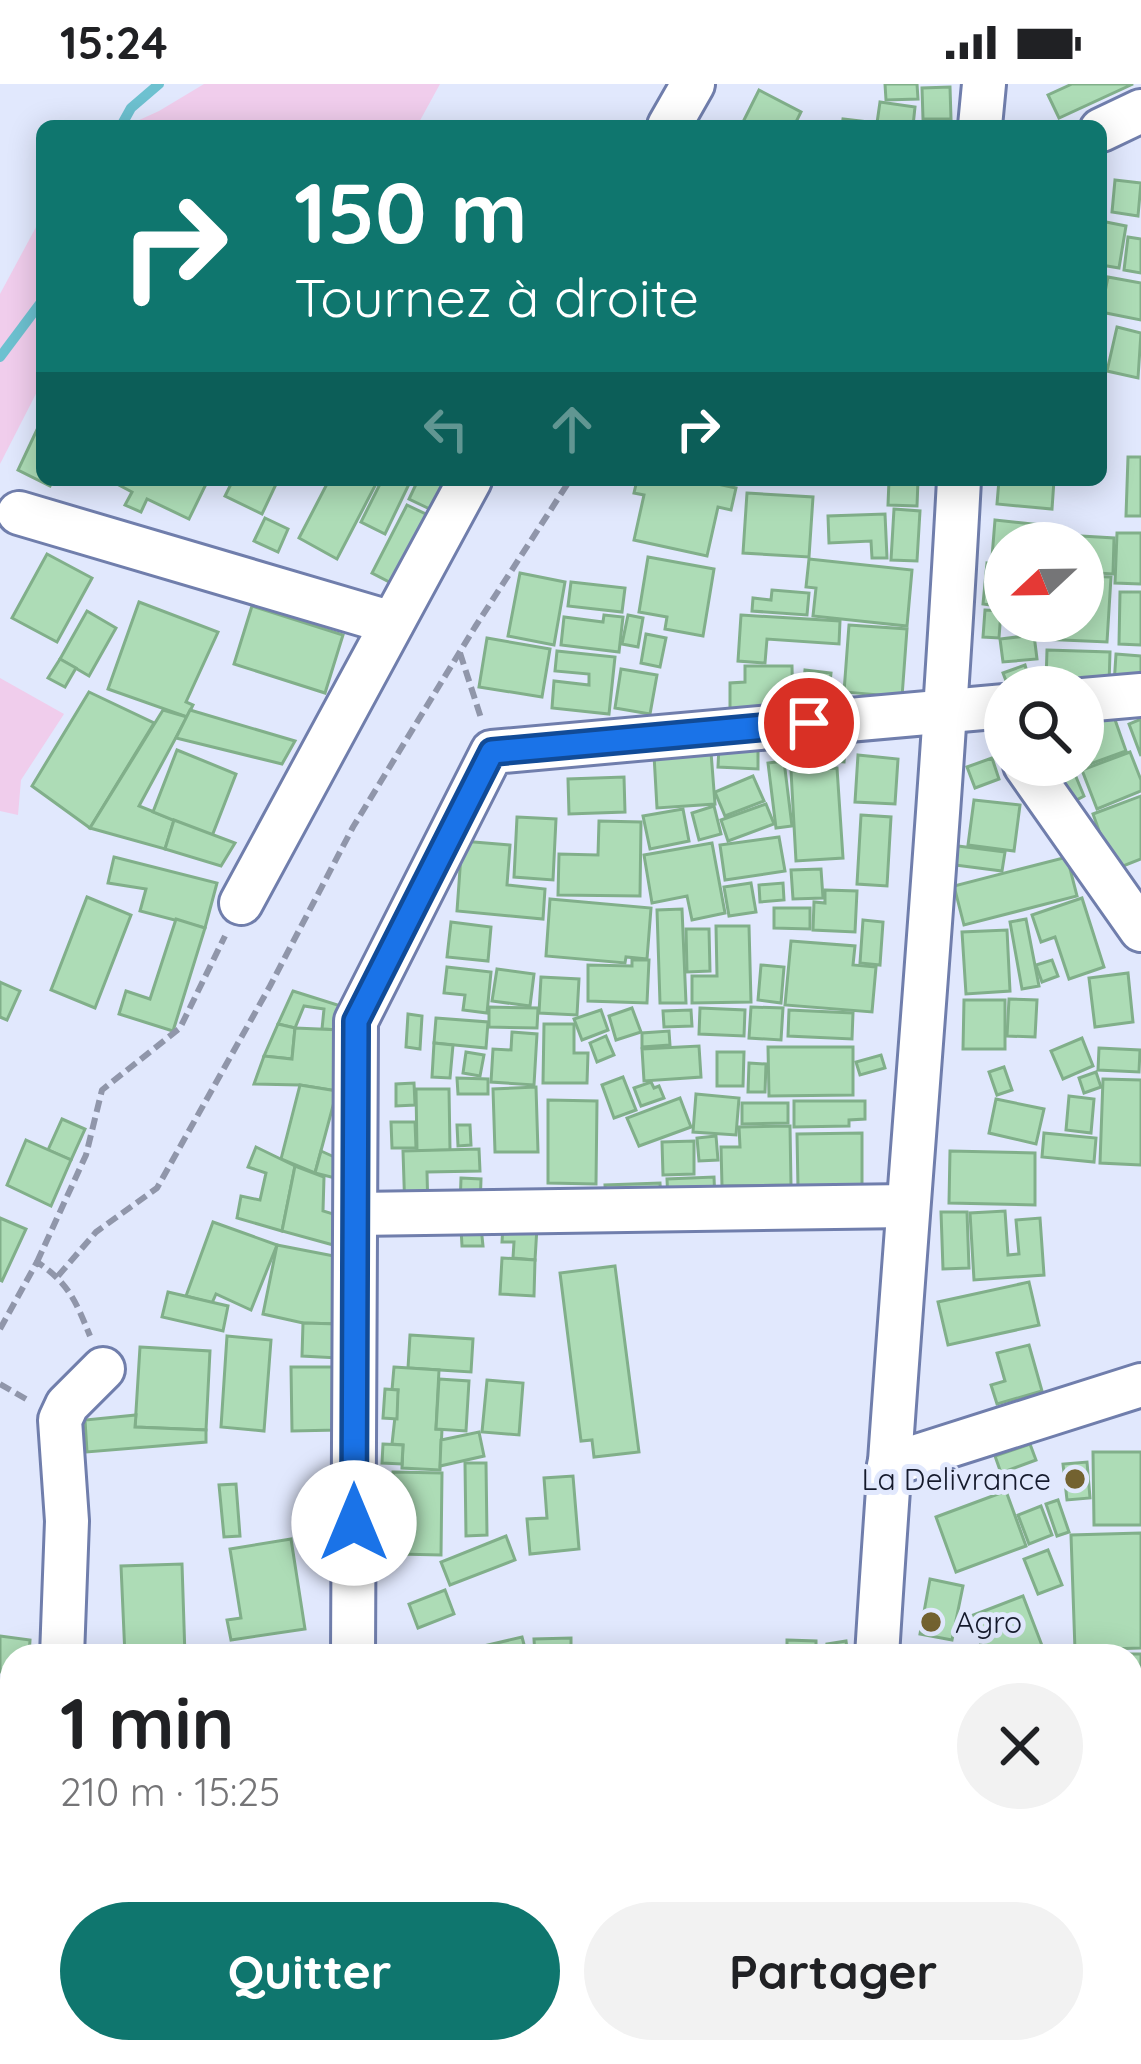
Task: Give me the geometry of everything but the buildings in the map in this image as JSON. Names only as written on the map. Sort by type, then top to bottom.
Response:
[{"type":"street","points":[[672,120],[693,84]]},
{"type":"street","points":[[981,120],[984,84]]},
{"type":"street","points":[[1107,127],[1141,111]]},
{"type":"street","points":[[241,903],[467,486]]},
{"type":"street","points":[[960,486],[984,706]]},
{"type":"street","points":[[19,513],[392,623]]},
{"type":"street","points":[[1104,698],[1141,695]]},
{"type":"street","points":[[353,1644],[356,1021],[492,752],[984,715]]},
{"type":"street","points":[[879,1644],[908,1206],[984,721]]},
{"type":"street","points":[[1040,786],[1141,930]]},
{"type":"street","points":[[356,1214],[908,1206]]},
{"type":"street","points":[[62,1644],[67,1521],[60,1420],[67,1405],[103,1370]]},
{"type":"street","points":[[889,1465],[1141,1384]]},
{"type":"path","points":[[58,1276],[96,1232],[157,1188],[353,827],[566,486]]},
{"type":"path","points":[[460,653],[492,752]]},
{"type":"path","points":[[0,1329],[38,1262],[86,1155],[102,1090],[180,1028],[241,903]]},
{"type":"path","points":[[38,1262],[58,1276],[74,1298],[103,1370]]},
{"type":"shaded area","points":[[204,84],[440,84],[420,120],[139,120]]},
{"type":"shaded area","points":[[36,227],[36,394],[0,464],[0,294]]},
{"type":"shaded area","points":[[0,678],[64,714],[21,780],[18,815],[0,811]]},
{"type":"waterway","points":[[124,120],[159,84]]},
{"type":"waterway","points":[[0,357],[36,309]]},
{"type":"place","name":"La Delivrance","points":[[1075,1479]]},
{"type":"place","name":"Agro","points":[[931,1622]]},
{"type":"route","points":[[354,1523],[356,1021],[492,752],[809,723]]}]
